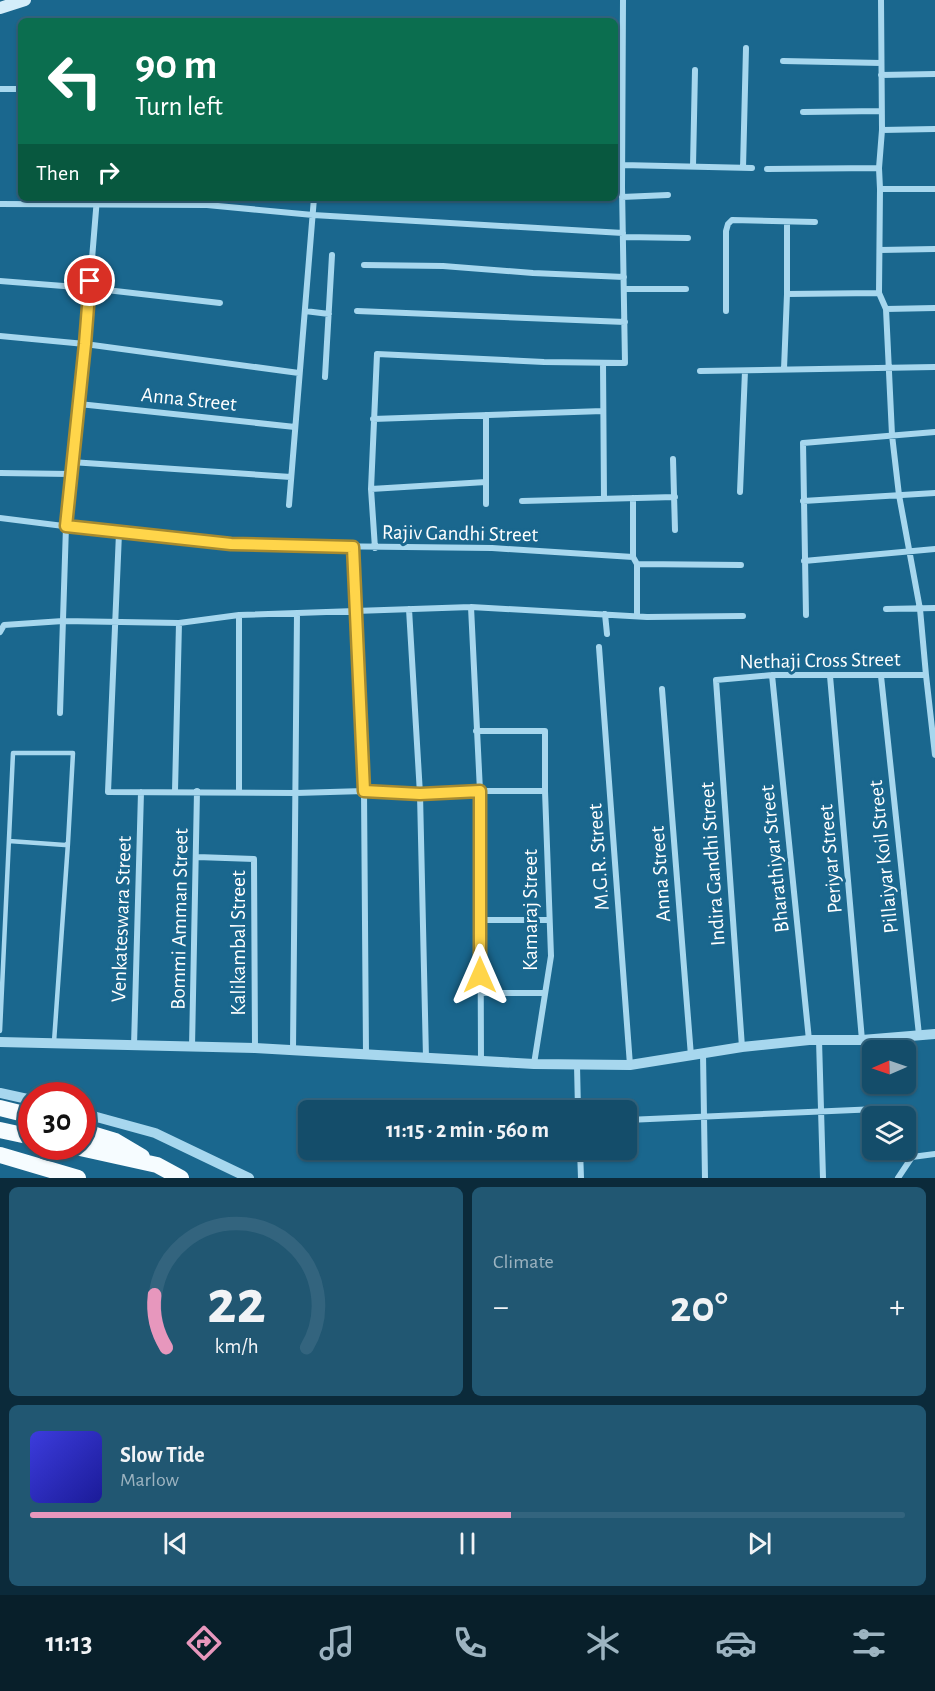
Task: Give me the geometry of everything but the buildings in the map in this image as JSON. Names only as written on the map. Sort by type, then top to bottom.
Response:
[{"type":"highway","points":[[0,1108],[18,1112]]},
{"type":"highway","points":[[0,1130],[18,1134]]},
{"type":"highway","points":[[96,1135],[115,1141],[181,1178]]},
{"type":"highway","points":[[96,1152],[157,1166]]},
{"type":"highway","points":[[0,1155],[78,1178]]},
{"type":"main road","points":[[0,8],[25,0]]},
{"type":"street","points":[[375,548],[370,489],[377,354],[484,360],[625,363],[622,197],[619,187],[622,165],[619,143],[623,97],[623,0]]},
{"type":"street","points":[[881,0],[882,130],[879,168],[879,293],[886,309],[891,435],[899,495],[920,609],[935,755]]},
{"type":"street","points":[[743,168],[746,48]]},
{"type":"street","points":[[783,61],[881,63]]},
{"type":"street","points":[[693,166],[695,70]]},
{"type":"street","points":[[881,75],[935,74]]},
{"type":"street","points":[[0,89],[18,89]]},
{"type":"street","points":[[618,97],[623,97]]},
{"type":"street","points":[[803,112],[881,111]]},
{"type":"street","points":[[882,130],[935,129]]},
{"type":"street","points":[[622,165],[752,168]]},
{"type":"street","points":[[767,169],[879,168]]},
{"type":"street","points":[[880,189],[935,189]]},
{"type":"street","points":[[622,197],[668,195]]},
{"type":"street","points":[[0,204],[97,201],[207,205],[313,216],[688,238]]},
{"type":"street","points":[[60,714],[66,526],[97,201]]},
{"type":"street","points":[[289,505],[314,201]]},
{"type":"street","points":[[726,311],[726,231],[732,220],[815,222]]},
{"type":"street","points":[[784,369],[787,222]]},
{"type":"street","points":[[880,250],[935,249]]},
{"type":"street","points":[[325,377],[332,255]]},
{"type":"street","points":[[364,265],[443,266],[624,278]]},
{"type":"street","points":[[0,281],[89,288],[220,303]]},
{"type":"street","points":[[624,289],[686,290]]},
{"type":"street","points":[[787,294],[879,293]]},
{"type":"street","points":[[886,309],[935,308]]},
{"type":"street","points":[[305,311],[329,314]]},
{"type":"street","points":[[357,311],[625,322]]},
{"type":"street","points":[[0,336],[85,344],[299,373]]},
{"type":"street","points":[[603,363],[604,499]]},
{"type":"street","points":[[700,371],[935,367]]},
{"type":"street","points":[[740,492],[745,370]]},
{"type":"street","name":"Anna Street","points":[[79,404],[295,427]]},
{"type":"street","points":[[374,419],[603,411]]},
{"type":"street","points":[[486,415],[486,504]]},
{"type":"street","points":[[806,615],[803,443],[935,432]]},
{"type":"street","points":[[673,459],[675,530]]},
{"type":"street","points":[[71,462],[291,477]]},
{"type":"street","points":[[0,473],[70,474]]},
{"type":"street","points":[[370,489],[486,482]]},
{"type":"street","points":[[803,501],[935,493]]},
{"type":"street","points":[[522,501],[675,497]]},
{"type":"street","points":[[633,498],[633,557],[637,564],[638,616]]},
{"type":"street","name":"Rajiv Gandhi Street","points":[[0,518],[231,544],[492,548],[633,557]]},
{"type":"street","points":[[119,533],[108,792],[364,791],[420,794],[544,791]]},
{"type":"street","points":[[353,547],[364,791],[366,1054]]},
{"type":"street","points":[[804,561],[935,549]]},
{"type":"street","points":[[637,564],[741,565]]},
{"type":"street","points":[[0,632],[4,625],[63,621],[179,622],[239,615],[471,607],[638,616],[743,616]]},
{"type":"street","points":[[471,607],[480,791],[481,1061]]},
{"type":"street","points":[[886,609],[935,608]]},
{"type":"street","points":[[409,609],[420,794],[426,1058]]},
{"type":"street","points":[[293,1050],[297,613]]},
{"type":"street","points":[[605,614],[607,634]]},
{"type":"street","points":[[239,615],[239,791]]},
{"type":"street","points":[[176,791],[179,622]]},
{"type":"street","name":"M.G.R. Street","points":[[599,647],[630,1065]]},
{"type":"street","name":"Nethaji Cross Street","points":[[716,680],[772,675],[926,675]]},
{"type":"street","name":"Bharathiyar Street","points":[[772,675],[814,1040],[820,1111],[822,1178]]},
{"type":"street","name":"Periyar Street","points":[[830,676],[862,1040]]},
{"type":"street","name":"Pillaiyar Koil Street","points":[[881,676],[919,1035]]},
{"type":"street","name":"Indira Gandhi Street","points":[[716,680],[742,1047]]},
{"type":"street","name":"Anna Street","points":[[662,689],[704,1116],[705,1178]]},
{"type":"street","name":"Kamaraj Street","points":[[476,731],[545,731],[544,791],[550,956],[534,1064]]},
{"type":"street","name":"Bommi Amman Street","points":[[192,1047],[197,791]]},
{"type":"street","name":"Venkateswara Street","points":[[134,1047],[141,792]]},
{"type":"street","name":"Kalikambal Street","points":[[197,857],[254,859],[255,1048]]},
{"type":"street","points":[[480,920],[549,920]]},
{"type":"street","points":[[481,993],[545,993]]},
{"type":"street","points":[[0,1042],[134,1047],[255,1048],[534,1064],[630,1065],[742,1047],[814,1040],[862,1040],[935,1034]]},
{"type":"street","points":[[577,1065],[578,1100]]},
{"type":"street","points":[[0,1094],[18,1097]]},
{"type":"street","points":[[637,1119],[862,1109]]},
{"type":"street","points":[[96,1117],[155,1133],[249,1178]]},
{"type":"street","points":[[898,1178],[912,1157],[935,1154]]},
{"type":"street","points":[[580,1160],[581,1178]]},
{"type":"lane","points":[[0,1031],[13,753],[73,753],[54,1044]]},
{"type":"lane","points":[[9,841],[65,845],[68,843]]},
{"type":"route","points":[[90,281],[66,526],[231,544],[353,547],[364,791],[420,794],[480,791],[480,975]]}]
